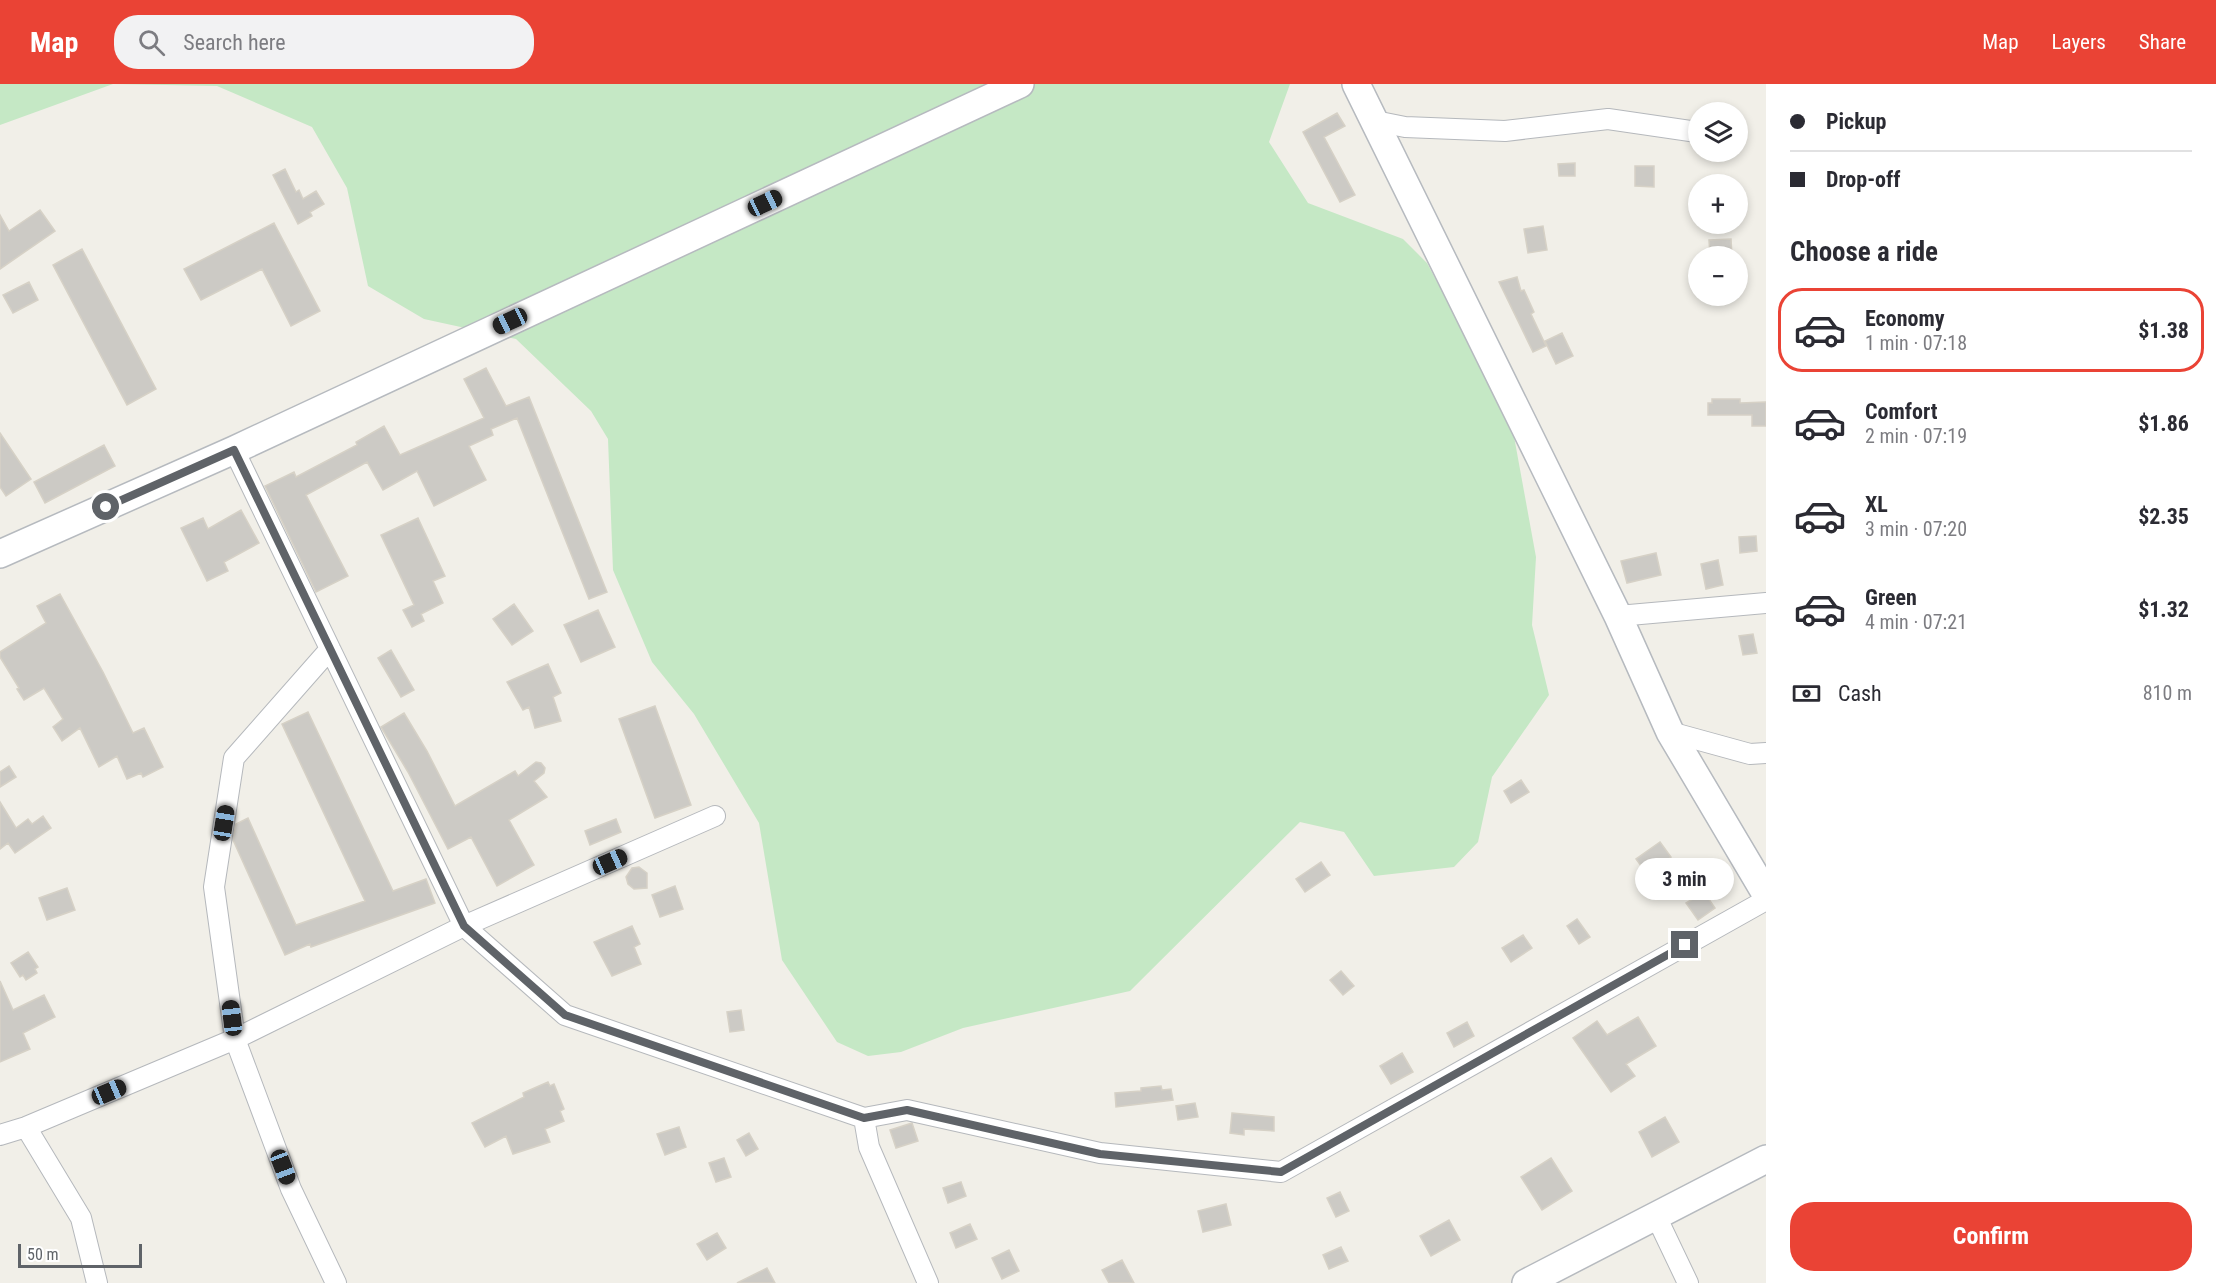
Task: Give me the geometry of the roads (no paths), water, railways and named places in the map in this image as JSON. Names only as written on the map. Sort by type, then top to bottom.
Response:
[{"type":"street","points":[[0,554],[234,450],[1020,84]]},
{"type":"street","points":[[1356,84],[1618,616],[1670,732],[1766,894]]},
{"type":"street","points":[[1375,122],[1405,127],[1505,131],[1608,119],[1688,131]]},
{"type":"street","points":[[234,450],[464,926],[565,1015],[864,1118],[907,1110],[1100,1154],[1281,1172],[1766,900]]},
{"type":"street","points":[[1618,616],[1766,603]]},
{"type":"street","points":[[330,649],[234,758],[214,887],[235,1040],[291,1188],[336,1283]]},
{"type":"street","points":[[1670,732],[1750,754],[1766,753]]},
{"type":"street","points":[[0,1135],[235,1040],[464,926],[715,816]]},
{"type":"street","points":[[864,1118],[869,1147],[928,1283]]},
{"type":"street","points":[[26,1126],[81,1218],[97,1283]]},
{"type":"street","points":[[1526,1283],[1766,1159]]},
{"type":"street","points":[[1656,1216],[1688,1283]]}]
